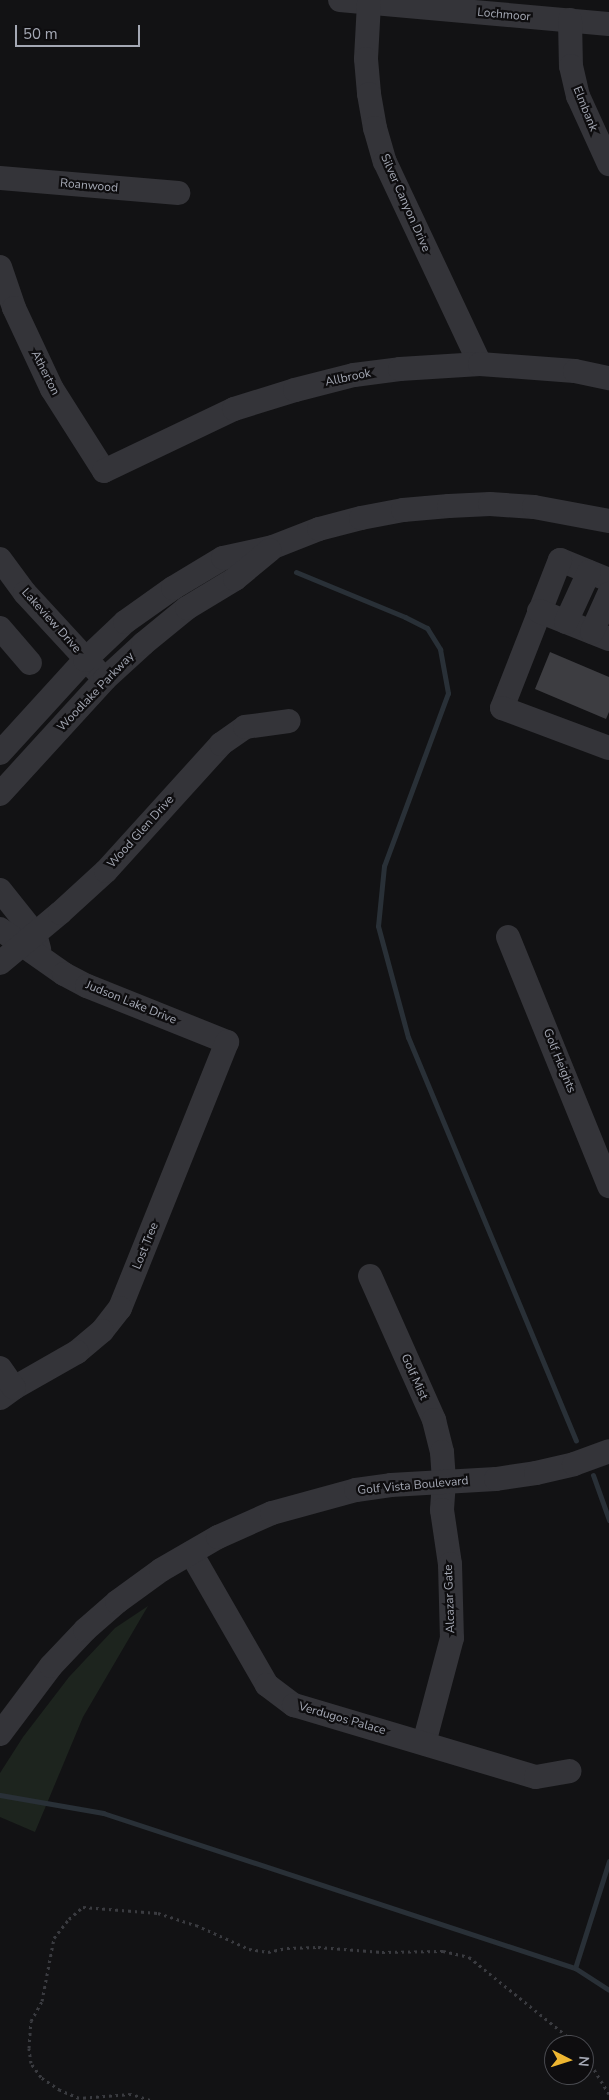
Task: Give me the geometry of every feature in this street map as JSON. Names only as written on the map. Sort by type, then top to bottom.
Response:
[{"type":"street","name":"Lochmoor","points":[[340,0],[609,24]]},
{"type":"street","name":"Silver Canyon Drive","points":[[369,2],[366,59],[369,94],[375,128],[385,162],[480,364]]},
{"type":"street","name":"Elmbank","points":[[570,20],[571,66],[576,88],[609,164]]},
{"type":"street","name":"Roanwood","points":[[0,178],[178,193]]},
{"type":"street","name":"Atherton","points":[[0,268],[14,308],[52,390],[104,471]]},
{"type":"street","name":"Allbrook","points":[[104,471],[234,410],[295,390],[354,375],[400,368],[480,364],[575,370],[609,378]]},
{"type":"street","name":"Woodlake Parkway","points":[[0,753],[86,660],[125,622],[173,588],[223,558],[273,547],[320,529],[361,518],[403,510],[490,504],[534,506],[609,521]]},
{"type":"street","name":"Woodlake Parkway","points":[[0,794],[105,679],[142,644],[188,608],[235,579],[273,547]]},
{"type":"street","name":"Lakeview Drive","points":[[0,559],[25,593],[105,679]]},
{"type":"street","points":[[566,622],[599,576],[560,560],[502,708],[609,748]]},
{"type":"street","points":[[539,611],[600,636],[609,594]]},
{"type":"street","points":[[0,628],[30,663]]},
{"type":"street","name":"Wood Glen Drive","points":[[0,963],[33,945],[106,871],[221,744],[246,727],[289,721]]},
{"type":"street","name":"Judson Lake Drive","points":[[0,890],[33,945],[64,974],[87,986],[227,1042]]},
{"type":"street","name":"Judson Lake Drive","points":[[0,929],[33,945]]},
{"type":"street","name":"Golf Heights","points":[[508,937],[609,1186]]},
{"type":"street","name":"Lost Tree","points":[[7,1393],[77,1352],[98,1335],[120,1308],[227,1042]]},
{"type":"street","name":"Golf Mist","points":[[370,1276],[434,1420],[442,1452],[444,1481]]},
{"type":"street","points":[[0,1368],[7,1393]]},
{"type":"street","name":"Golf Vista Boulevard","points":[[0,1734],[51,1666],[85,1630],[124,1597],[161,1570],[218,1537],[272,1513],[356,1490],[536,1473],[574,1464],[609,1451]]},
{"type":"street","name":"Alcazar Gate","points":[[424,1743],[452,1638],[450,1564],[442,1510],[444,1481]]},
{"type":"street","name":"Verdugos Palace","points":[[191,1553],[266,1685],[294,1706],[424,1743],[536,1778],[569,1771]]},
{"type":"path","points":[[150,2100],[130,2094],[80,2098],[60,2090],[41,2077],[31,2062],[29,2048],[32,2021],[42,2001],[54,1938],[70,1919],[84,1907],[158,1912],[196,1925],[249,1949],[268,1952],[287,1948],[318,1947],[382,1952],[443,1951],[469,1958],[565,2035]]},
{"type":"path","points":[[594,2069],[609,2094]]},
{"type":"shaded area","points":[[148,1606],[83,1717],[35,1832],[0,1817],[0,1773],[23,1737],[69,1677],[115,1628]]},
{"type":"building","points":[[550,652],[609,677],[609,712],[606,719],[535,689]]},
{"type":"waterway","points":[[296,572],[427,628],[440,649],[448,693],[384,866],[378,926],[408,1037],[576,1440]]},
{"type":"waterway","points":[[593,1475],[609,1520]]},
{"type":"waterway","points":[[0,1795],[103,1813],[575,1968]]},
{"type":"waterway","points":[[609,1861],[575,1968],[609,1990]]}]
